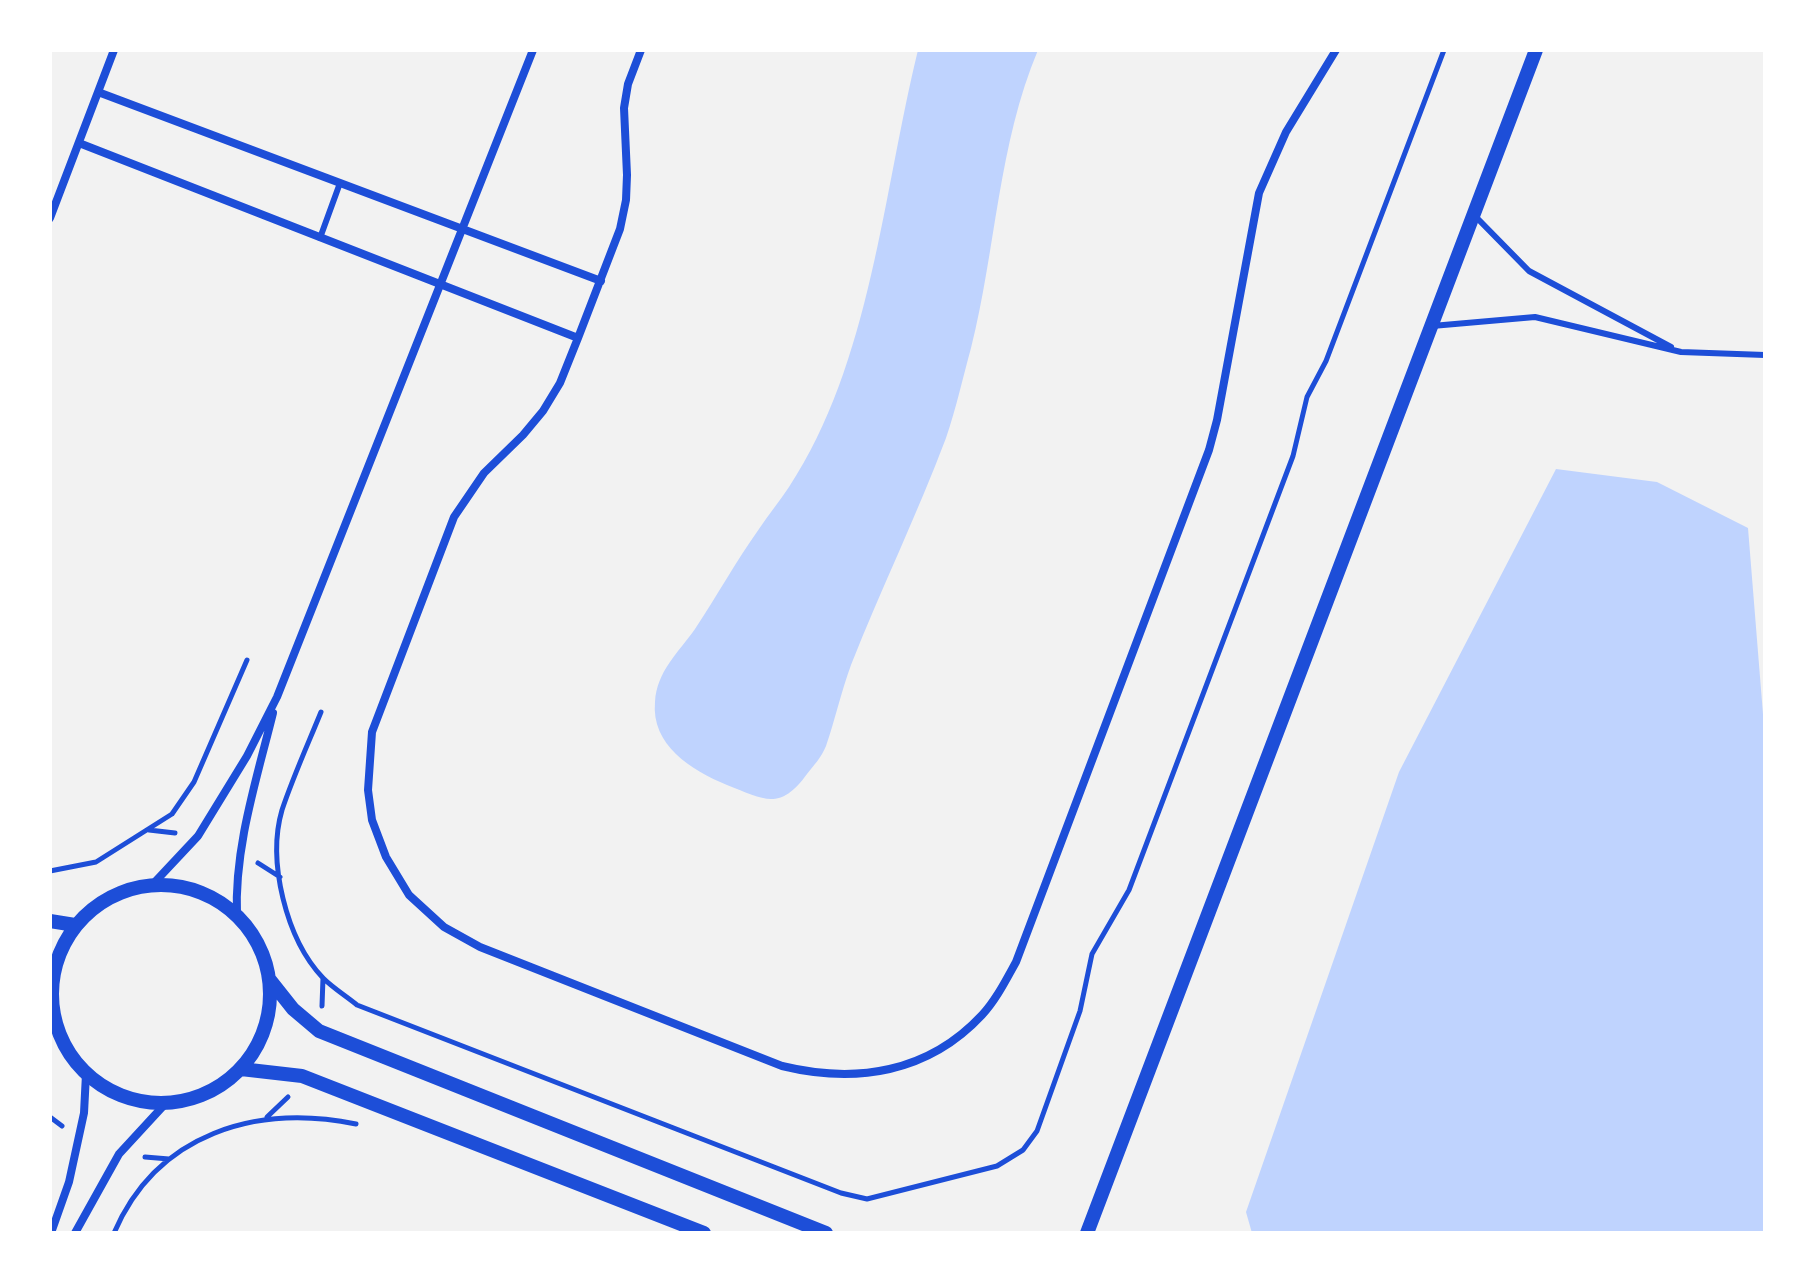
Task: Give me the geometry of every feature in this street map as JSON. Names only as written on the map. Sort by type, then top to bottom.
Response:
[{"type":"street","points":[[50,218],[114,50]]},
{"type":"street","points":[[153,884],[198,836],[247,756],[277,697],[533,50]]},
{"type":"street","points":[[641,50],[628,84],[624,108],[626,200],[620,229],[560,383],[543,411],[484,473],[454,517],[372,732],[368,790],[372,820],[386,857],[409,895],[444,927],[480,947],[782,1066],[854,1076],[897,1068],[924,1058],[948,1044],[982,1015],[1016,962],[1209,450],[1259,193],[1286,132],[1336,50]]},
{"type":"street","points":[[1087,1233],[1536,50]]},
{"type":"street","points":[[98,92],[601,281]]},
{"type":"street","points":[[79,143],[578,338]]},
{"type":"street","points":[[237,916],[240,852],[277,697]]},
{"type":"street","points":[[153,884],[176,885],[199,891],[219,901],[237,916],[253,934],[264,956],[270,980],[270,1005],[265,1028],[255,1050],[241,1069],[207,1093],[166,1103],[123,1097],[86,1074],[68,1053],[57,1028],[51,1000],[53,974],[61,948],[75,925],[97,904],[124,890],[153,884]]},
{"type":"street","points":[[50,921],[75,925]]},
{"type":"street","points":[[270,980],[293,1009],[319,1031],[826,1233]]},
{"type":"street","points":[[241,1069],[302,1076],[704,1233]]},
{"type":"street","points":[[51,1233],[69,1182],[84,1113],[86,1074]]},
{"type":"street","points":[[75,1233],[119,1154],[166,1103]]},
{"type":"lane","points":[[320,238],[340,183]]},
{"type":"lane","points":[[1474,215],[1529,271],[1681,352]]},
{"type":"lane","points":[[1432,326],[1535,317],[1681,352],[1765,355]]},
{"type":"path","points":[[321,712],[282,812],[277,847],[280,877],[287,918],[303,951],[323,978],[357,1005],[841,1193],[867,1199],[997,1166],[1023,1150],[1037,1131],[1080,1011],[1092,954],[1129,890],[1293,456],[1307,397],[1326,361],[1444,50]]},
{"type":"path","points":[[50,871],[96,862],[172,814],[194,782],[247,660]]},
{"type":"path","points":[[114,1233],[150,1177],[169,1159],[221,1129],[266,1118],[328,1119],[367,1127]]},
{"type":"water","points":[[918,50],[1038,50],[1014,123],[979,311],[946,438],[851,665],[824,750],[797,786],[788,793],[780,798],[762,798],[713,779],[676,754],[660,731],[655,717],[657,691],[669,663],[789,487],[817,438],[839,386],[871,275]]},
{"type":"water","points":[[1556,469],[1657,482],[1748,528],[1765,739],[1765,1233],[1252,1233],[1246,1212],[1399,772]]}]
